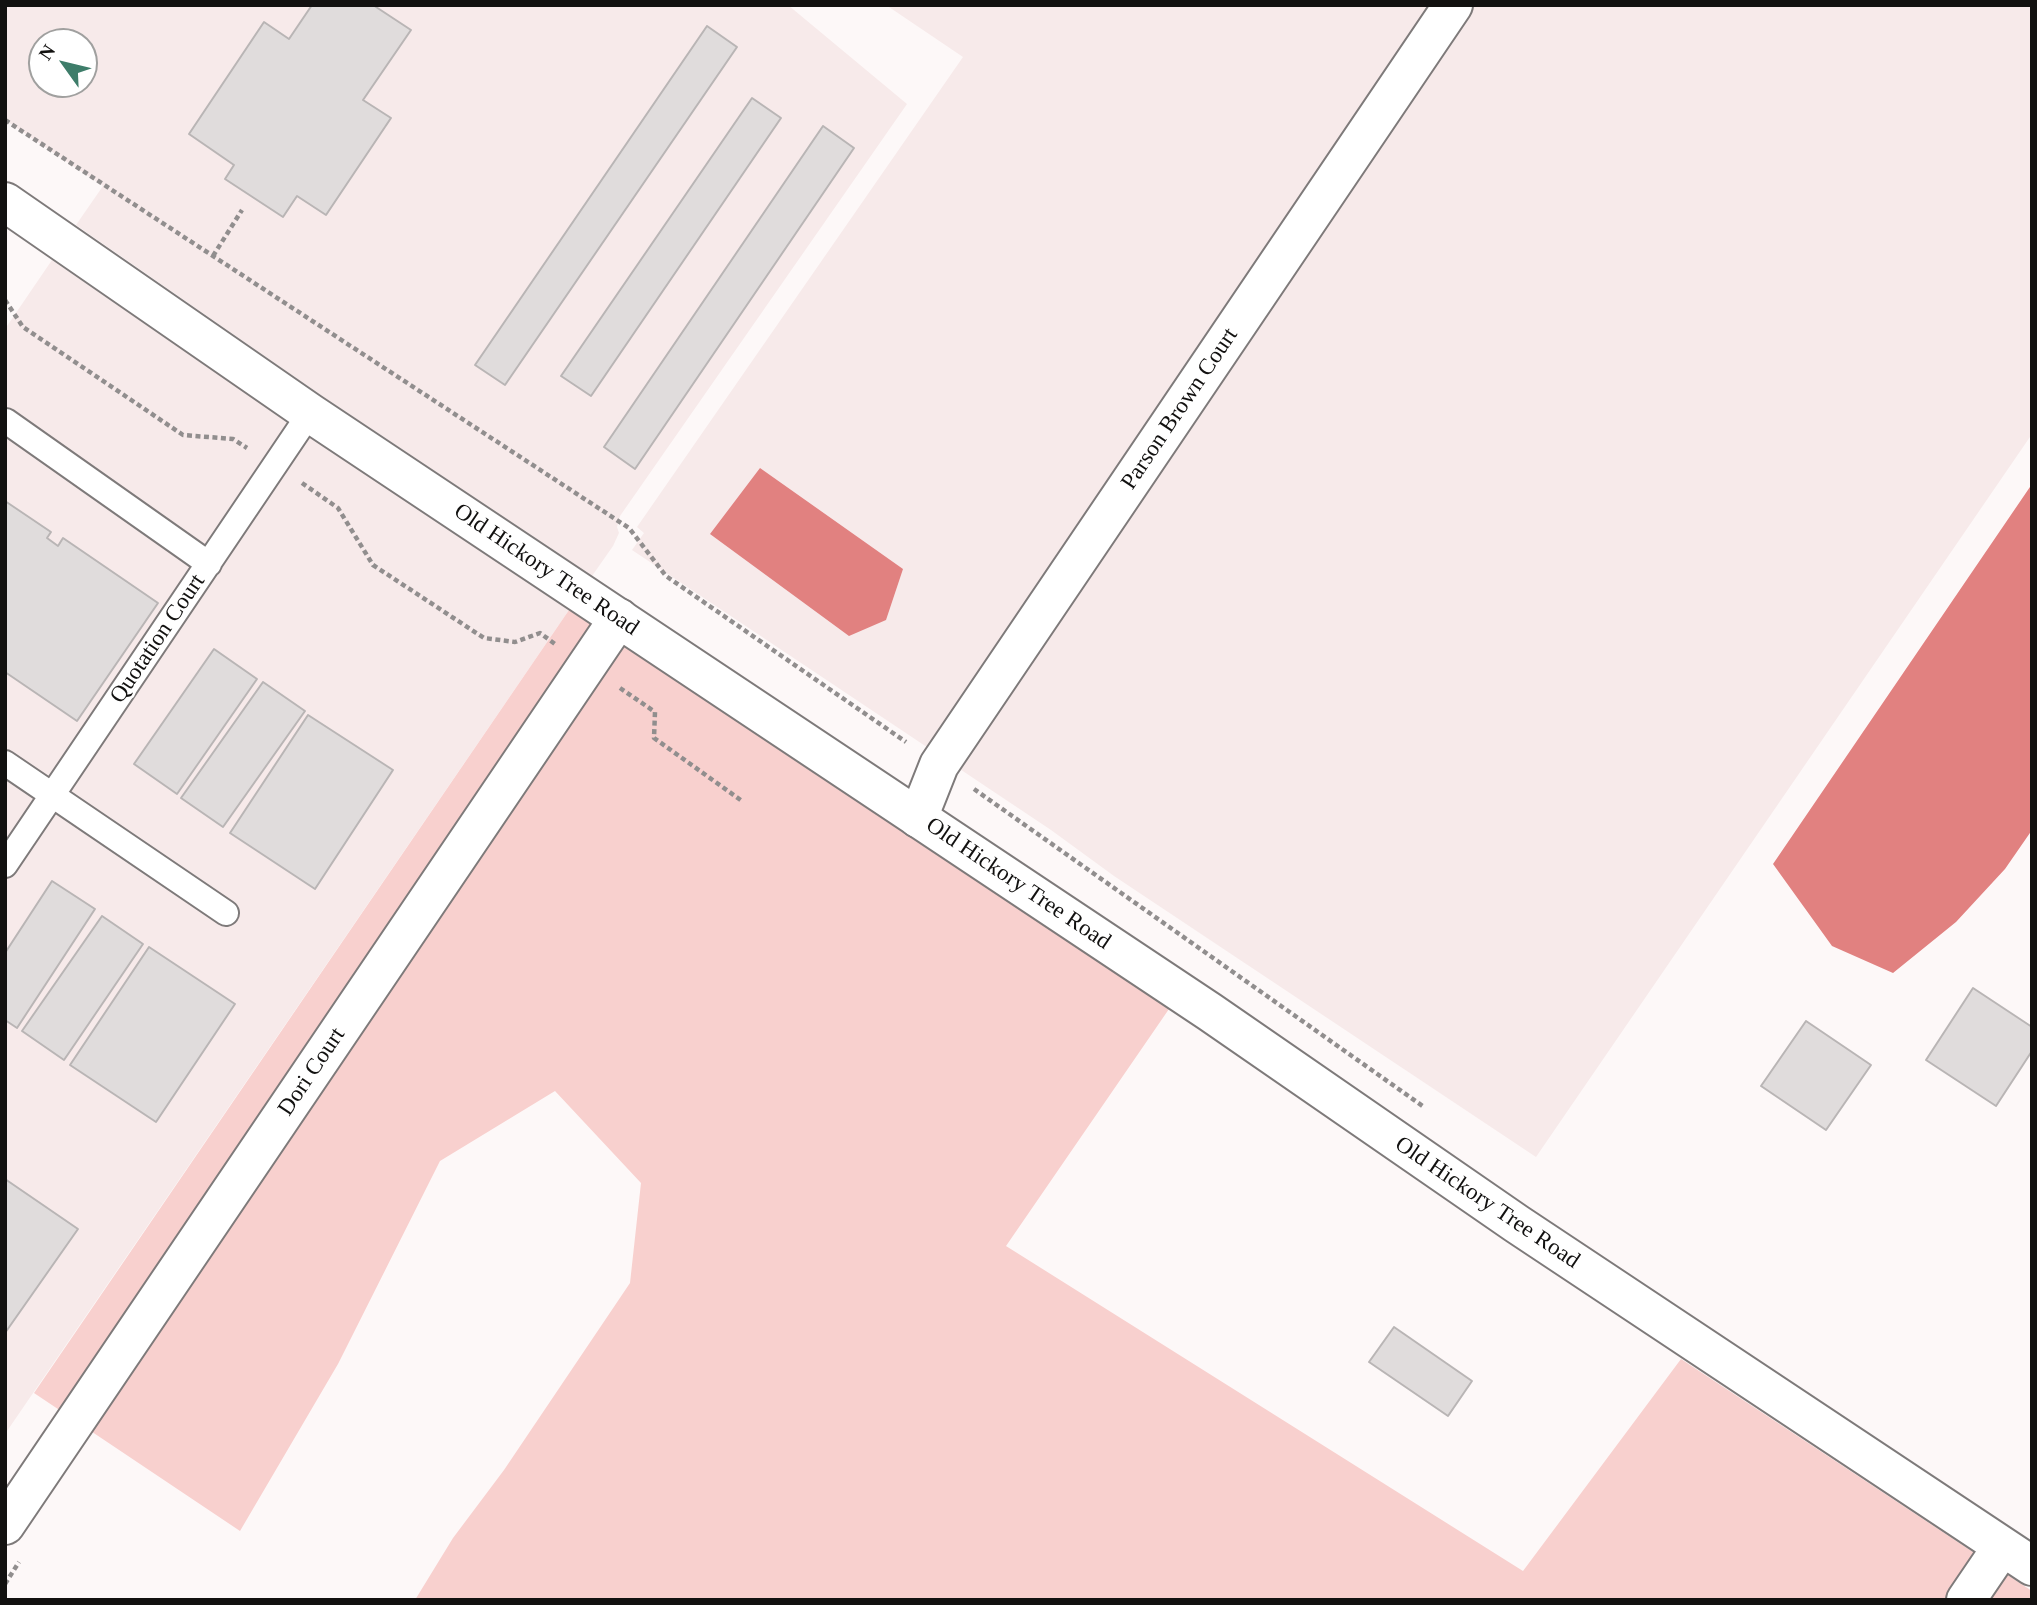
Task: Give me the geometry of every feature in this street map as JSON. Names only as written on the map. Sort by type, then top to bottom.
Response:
[{"type":"street","name":"Parson Brown Court","points":[[918,818],[939,765],[1453,5]]},
{"type":"street","name":"Old Hickory Tree Road","points":[[5,202],[310,413],[1210,1012],[1517,1224],[2017,1557]]},
{"type":"street","name":"Dori Court","points":[[5,1525],[619,618]]},
{"type":"street","points":[[1966,1600],[2017,1557]]},
{"type":"lane","name":"Quotation Court","points":[[5,865],[310,413]]},
{"type":"lane","points":[[6,421],[209,564]]},
{"type":"lane","points":[[5,764],[226,913]]},
{"type":"path","points":[[5,120],[629,528],[666,576],[1425,1108]]},
{"type":"path","points":[[213,256],[242,211]]},
{"type":"path","points":[[5,300],[23,327],[183,435],[233,439],[338,508],[373,565],[484,638],[515,642],[540,633],[655,712],[654,738],[742,801]]},
{"type":"shaded area","points":[[5,5],[788,5],[907,104],[620,516],[617,527],[619,533],[613,546],[592,576],[322,396],[76,225],[103,186],[5,120]]},
{"type":"shaded area","points":[[886,5],[2032,5],[2032,434],[1536,1157],[632,550],[644,533],[637,527],[963,57]]},
{"type":"shaded area","points":[[52,260],[569,610],[5,1434],[5,329]]},
{"type":"shaded area","points":[[760,468],[903,569],[886,620],[849,636],[710,534]]},
{"type":"shaded area","points":[[2032,484],[2032,830],[2005,869],[1956,922],[1893,973],[1832,946],[1773,864]]},
{"type":"shaded area","points":[[569,610],[1169,1009],[1006,1246],[1523,1571],[1681,1359],[2032,1591],[2032,1600],[415,1600],[453,1538],[504,1470],[630,1283],[641,1183],[555,1091],[440,1161],[338,1364],[240,1531],[34,1393]]},
{"type":"building","points":[[312,5],[373,5],[411,30],[363,100],[391,118],[326,215],[297,196],[283,217],[225,179],[234,165],[189,134],[264,22],[289,39]]},
{"type":"building","points":[[707,26],[737,47],[505,385],[475,365]]},
{"type":"building","points":[[752,98],[781,118],[591,396],[561,376]]},
{"type":"building","points":[[823,126],[854,148],[635,469],[604,447]]},
{"type":"building","points":[[5,501],[51,532],[47,538],[58,546],[63,538],[158,603],[77,721],[5,672]]},
{"type":"building","points":[[214,649],[257,679],[177,794],[134,764]]},
{"type":"building","points":[[263,682],[305,711],[223,827],[181,798]]},
{"type":"building","points":[[308,715],[393,770],[315,889],[230,833]]},
{"type":"building","points":[[52,881],[95,909],[17,1028],[5,1020],[5,953]]},
{"type":"building","points":[[102,916],[143,944],[64,1060],[22,1031]]},
{"type":"building","points":[[149,947],[235,1004],[156,1122],[70,1065]]},
{"type":"building","points":[[1973,988],[2032,1027],[2032,1051],[1996,1106],[1926,1060]]},
{"type":"building","points":[[1806,1021],[1871,1065],[1826,1130],[1761,1086]]},
{"type":"building","points":[[5,1179],[78,1229],[5,1333]]},
{"type":"building","points":[[1394,1327],[1472,1381],[1448,1416],[1369,1362]]}]
